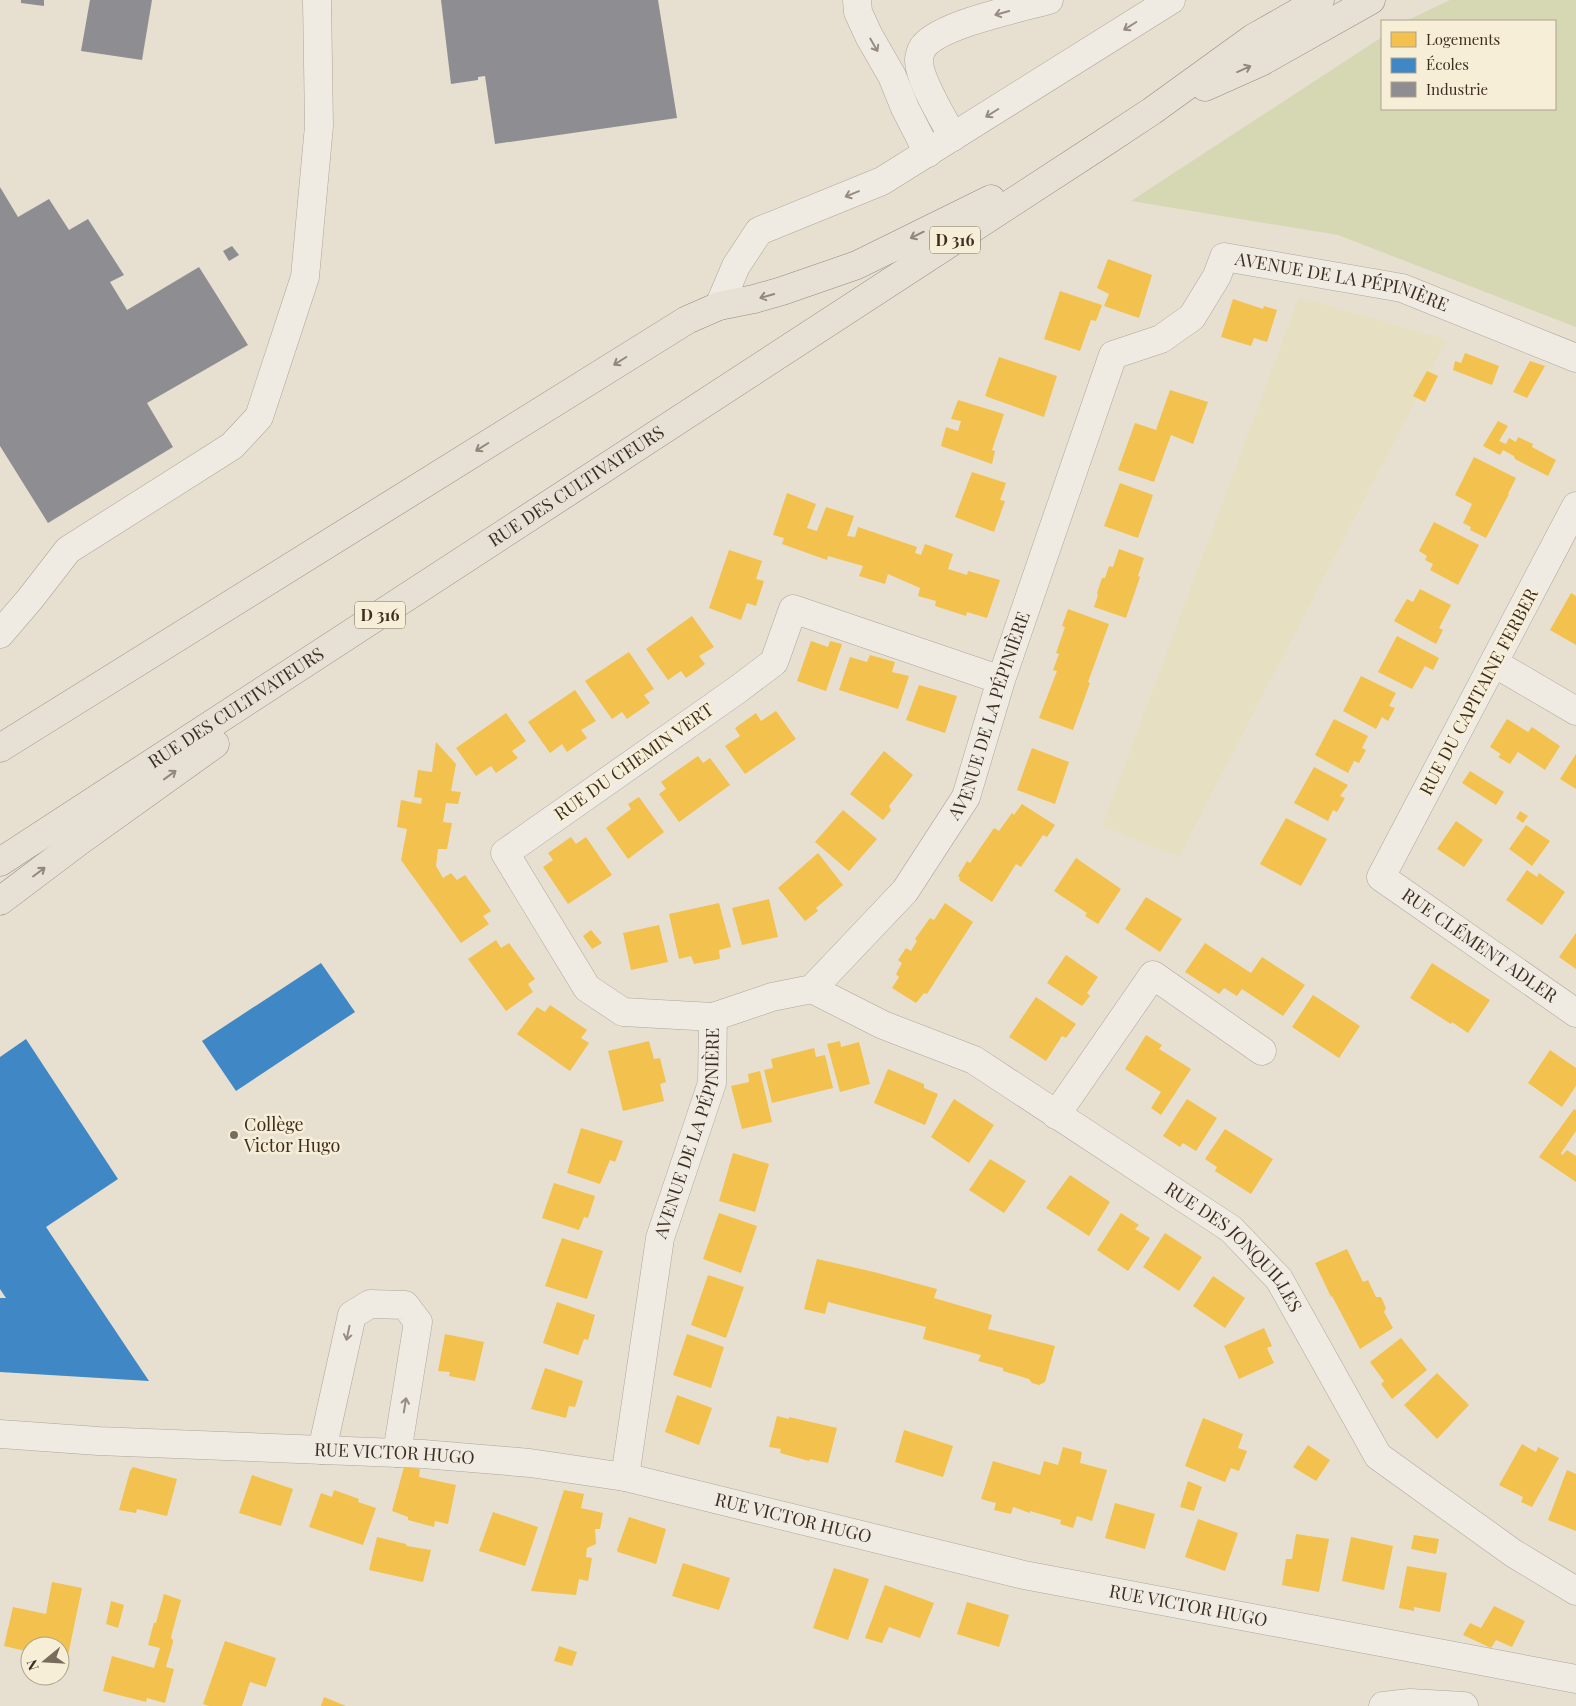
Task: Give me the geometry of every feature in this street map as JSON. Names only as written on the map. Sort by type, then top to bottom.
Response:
[{"type":"main road","name":"RUE DES CULTIVATEURS","points":[[0,862],[1102,144],[1152,111],[1253,38],[1320,0]]},
{"type":"main road","name":"RUE DES CULTIVATEURS","points":[[1152,111],[1261,62],[1371,0]]},
{"type":"main road","points":[[0,748],[687,320],[719,306],[782,291],[857,265],[1102,144]]},
{"type":"main road","points":[[0,901],[191,760],[759,368]]},
{"type":"street","points":[[0,634],[68,550],[232,446],[259,417],[305,277],[319,126],[317,0]]},
{"type":"street","points":[[857,0],[858,12],[869,36],[892,76],[905,108],[928,153]]},
{"type":"street","points":[[953,137],[924,83],[918,61],[923,47],[941,34],[968,23],[1049,0]]},
{"type":"street","points":[[719,306],[736,266],[759,231],[882,181],[1171,0]]},
{"type":"street","name":"AVENUE DE LA PÉPINIÈRE","points":[[625,1477],[660,1238],[712,1083],[713,1017],[772,997],[812,989],[905,890],[966,797],[1001,680],[1113,354],[1161,339],[1192,317],[1217,276],[1224,257],[1402,288],[1576,358]]},
{"type":"street","name":"RUE DU CAPITAINE FERBER","points":[[1381,877],[1576,506]]},
{"type":"street","name":"RUE DU CHEMIN VERT","points":[[713,1017],[623,1012],[588,988],[505,853],[774,662],[793,608],[1001,680]]},
{"type":"street","points":[[1494,663],[1576,711]]},
{"type":"street","name":"RUE CLÉMENT ADLER","points":[[1381,877],[1576,1013]]},
{"type":"street","points":[[1056,1114],[1153,976],[1262,1051]]},
{"type":"street","name":"RUE DES JONQUILLES","points":[[812,989],[883,1025],[974,1060],[1231,1229],[1279,1279],[1378,1456],[1514,1554],[1576,1591]]},
{"type":"street","points":[[322,1450],[352,1315],[370,1304],[405,1305],[418,1322],[397,1453]]},
{"type":"street","name":"RUE VICTOR HUGO","points":[[0,1434],[107,1441],[397,1453],[530,1463],[625,1477],[1024,1575],[1576,1679]]},
{"type":"street","points":[[1383,1706],[1410,1704],[1464,1706]]},
{"type":"shaded area","points":[[1299,297],[1447,340],[1179,857],[1102,826]]},
{"type":"green space","points":[[1450,0],[1576,0],[1576,327],[1338,235],[1131,201],[1381,38],[1381,110],[1556,110],[1556,20],[1408,20]]},
{"type":"building: Logements","points":[[1108,259],[1152,275],[1139,318],[1104,306],[1109,294],[1097,288]]},
{"type":"building: Logements","points":[[1060,291],[1102,305],[1096,321],[1091,320],[1080,351],[1044,339]]},
{"type":"building: Logements","points":[[1233,299],[1263,309],[1264,306],[1277,310],[1267,342],[1254,338],[1251,346],[1221,337]]},
{"type":"building: Logements","points":[[1465,353],[1499,366],[1492,385],[1453,370],[1455,361],[1461,363]]},
{"type":"building: Logements","points":[[999,357],[1057,376],[1044,417],[985,396]]},
{"type":"building: Logements","points":[[1530,361],[1545,366],[1527,398],[1513,392]]},
{"type":"building: Logements","points":[[1427,371],[1438,376],[1425,402],[1413,396]]},
{"type":"building: Logements","points":[[1170,390],[1208,402],[1193,444],[1171,435],[1154,482],[1118,470],[1135,423],[1156,430]]},
{"type":"building: Logements","points":[[958,400],[1004,414],[992,450],[995,451],[992,464],[941,446],[946,427],[958,431],[961,421],[951,419]]},
{"type":"building: Logements","points":[[1498,421],[1508,426],[1499,441],[1506,444],[1509,438],[1516,442],[1518,437],[1533,444],[1532,447],[1556,460],[1548,476],[1515,459],[1514,456],[1503,450],[1500,455],[1483,446]]},
{"type":"building: Logements","points":[[1474,457],[1516,478],[1486,538],[1470,530],[1471,527],[1463,523],[1472,504],[1455,495]]},
{"type":"building: Logements","points":[[972,472],[1006,483],[1000,500],[1005,501],[994,532],[955,517]]},
{"type":"building: Logements","points":[[1120,483],[1153,495],[1138,538],[1104,526]]},
{"type":"building: Logements","points":[[787,493],[816,504],[807,528],[817,531],[826,507],[854,516],[847,536],[855,537],[858,527],[917,547],[915,553],[921,555],[925,544],[953,554],[948,569],[967,575],[968,571],[1000,580],[987,618],[967,612],[966,616],[935,606],[936,601],[918,596],[920,588],[888,574],[885,584],[859,576],[863,566],[828,556],[827,560],[782,544],[784,538],[773,535]]},
{"type":"building: Logements","points":[[1434,522],[1479,545],[1458,585],[1430,570],[1433,564],[1425,560],[1427,556],[1419,551]]},
{"type":"building: Logements","points":[[1119,549],[1144,558],[1138,576],[1140,577],[1126,618],[1094,607],[1102,578],[1105,578],[1109,566],[1113,567]]},
{"type":"building: Logements","points":[[729,550],[762,561],[756,579],[764,581],[756,606],[747,603],[741,620],[709,608]]},
{"type":"building: Logements","points":[[1420,589],[1451,605],[1439,628],[1443,630],[1436,644],[1394,621],[1407,599],[1413,602]]},
{"type":"building: Logements","points":[[1571,593],[1576,596],[1576,645],[1550,630]]},
{"type":"building: Logements","points":[[1068,609],[1109,624],[1073,730],[1039,718],[1057,671],[1053,670],[1059,654],[1056,653],[1065,627],[1062,626]]},
{"type":"building: Logements","points":[[692,616],[714,647],[699,656],[705,664],[696,671],[686,678],[681,671],[668,680],[646,649]]},
{"type":"building: Logements","points":[[1397,636],[1439,658],[1433,670],[1425,666],[1412,689],[1378,672]]},
{"type":"building: Logements","points":[[811,641],[828,647],[830,641],[842,644],[826,691],[797,681]]},
{"type":"building: Logements","points":[[629,652],[654,689],[644,695],[650,703],[627,719],[622,712],[612,719],[585,681]]},
{"type":"building: Logements","points":[[870,655],[895,662],[892,672],[909,676],[898,709],[839,690],[850,657],[867,662]]},
{"type":"building: Logements","points":[[1361,676],[1396,693],[1389,706],[1395,708],[1388,721],[1382,717],[1376,729],[1343,711]]},
{"type":"building: Logements","points":[[919,685],[957,696],[945,733],[906,720]]},
{"type":"building: Logements","points":[[575,690],[596,721],[581,730],[587,738],[567,752],[562,744],[550,753],[528,722]]},
{"type":"building: Logements","points":[[776,711],[796,739],[745,774],[725,746],[740,736],[735,728],[756,713],[761,721]]},
{"type":"building: Logements","points":[[506,713],[526,741],[512,751],[518,758],[496,773],[491,766],[476,776],[456,748]]},
{"type":"building: Logements","points":[[1334,719],[1368,736],[1362,748],[1366,750],[1359,763],[1354,761],[1348,773],[1315,755]]},
{"type":"building: Logements","points":[[1507,719],[1528,732],[1532,727],[1560,746],[1545,770],[1518,752],[1510,764],[1498,757],[1501,754],[1490,747]]},
{"type":"building: Logements","points":[[436,742],[456,764],[451,791],[461,792],[458,804],[446,803],[443,822],[452,823],[447,849],[438,849],[436,866],[443,878],[451,873],[457,880],[465,875],[491,911],[483,916],[489,924],[461,943],[401,860],[407,829],[397,827],[401,800],[421,804],[422,798],[414,797],[418,770],[432,772]]},
{"type":"building: Logements","points":[[1032,748],[1069,762],[1055,804],[1017,790]]},
{"type":"building: Logements","points":[[884,751],[913,775],[889,806],[891,810],[883,820],[850,794]]},
{"type":"building: Logements","points":[[1576,754],[1576,789],[1560,779]]},
{"type":"building: Logements","points":[[698,756],[703,763],[710,758],[730,785],[679,822],[659,794],[666,789],[661,782]]},
{"type":"building: Logements","points":[[1314,767],[1348,785],[1340,796],[1345,798],[1337,812],[1333,810],[1328,821],[1294,803]]},
{"type":"building: Logements","points":[[1470,771],[1504,792],[1496,805],[1462,783]]},
{"type":"building: Logements","points":[[639,797],[664,832],[628,859],[606,828],[631,809],[628,804]]},
{"type":"building: Logements","points":[[1022,804],[1055,825],[1047,837],[1043,835],[1021,867],[1016,864],[992,902],[959,880],[958,876],[967,861],[970,863],[994,828],[999,831],[1012,813],[1014,815]]},
{"type":"building: Logements","points":[[843,810],[877,839],[849,871],[815,842]]},
{"type":"building: Logements","points":[[1520,811],[1528,816],[1523,823],[1516,818]]},
{"type":"building: Logements","points":[[1286,818],[1327,839],[1301,886],[1260,864]]},
{"type":"building: Logements","points":[[1456,821],[1483,840],[1464,867],[1437,849]]},
{"type":"building: Logements","points":[[1526,825],[1550,841],[1532,866],[1509,849]]},
{"type":"building: Logements","points":[[571,837],[576,844],[586,837],[612,875],[568,904],[543,867],[553,860],[548,853]]},
{"type":"building: Logements","points":[[818,853],[843,885],[816,908],[818,911],[805,921],[778,888]]},
{"type":"building: Logements","points":[[1076,858],[1121,889],[1098,924],[1085,916],[1087,913],[1054,891]]},
{"type":"building: Logements","points":[[1527,870],[1537,877],[1539,873],[1565,892],[1542,925],[1506,900]]},
{"type":"building: Logements","points":[[1146,897],[1182,919],[1160,952],[1125,929]]},
{"type":"building: Logements","points":[[769,899],[778,937],[742,945],[732,908]]},
{"type":"building: Logements","points":[[719,903],[731,947],[719,950],[720,959],[694,964],[691,956],[679,959],[669,914]]},
{"type":"building: Logements","points":[[945,903],[973,922],[927,994],[924,993],[916,1003],[892,988],[899,977],[896,974],[902,963],[898,960],[906,948],[911,951],[917,941],[915,939],[930,918],[934,920]]},
{"type":"building: Logements","points":[[659,925],[668,962],[631,970],[623,933]]},
{"type":"building: Logements","points":[[591,930],[602,943],[592,949],[583,936]]},
{"type":"building: Logements","points":[[1576,933],[1576,969],[1559,957]]},
{"type":"building: Logements","points":[[496,940],[501,948],[509,943],[535,979],[528,984],[533,992],[506,1011],[468,959]]},
{"type":"building: Logements","points":[[1205,943],[1251,973],[1262,957],[1305,985],[1283,1016],[1242,989],[1237,996],[1224,988],[1219,994],[1185,972]]},
{"type":"building: Logements","points":[[1066,955],[1098,977],[1087,993],[1090,996],[1082,1006],[1047,983]]},
{"type":"building: Logements","points":[[1432,963],[1490,1000],[1468,1033],[1410,998]]},
{"type":"building: Logements","points":[[1313,995],[1360,1026],[1339,1058],[1292,1027]]},
{"type":"building: Logements","points":[[1036,997],[1076,1024],[1066,1038],[1062,1036],[1046,1061],[1009,1037]]},
{"type":"building: Logements","points":[[550,1005],[587,1030],[581,1038],[589,1043],[570,1071],[517,1034],[537,1007],[545,1012]]},
{"type":"building: Logements","points":[[1146,1035],[1162,1045],[1159,1049],[1191,1069],[1161,1115],[1151,1108],[1161,1092],[1125,1069]]},
{"type":"building: Logements","points":[[649,1041],[654,1059],[660,1058],[666,1082],[660,1084],[664,1101],[623,1111],[608,1051]]},
{"type":"building: Logements","points":[[840,1041],[841,1047],[859,1042],[870,1084],[840,1092],[827,1044]]},
{"type":"building: Logements","points":[[814,1048],[816,1057],[825,1055],[833,1088],[772,1103],[764,1070],[773,1068],[771,1059]]},
{"type":"building: Logements","points":[[1550,1050],[1576,1068],[1576,1086],[1562,1107],[1528,1083]]},
{"type":"building: Logements","points":[[888,1069],[924,1084],[924,1088],[938,1094],[925,1125],[874,1103]]},
{"type":"building: Logements","points":[[760,1071],[772,1122],[742,1129],[731,1086],[749,1082],[748,1074]]},
{"type":"building: Logements","points":[[954,1099],[994,1125],[969,1163],[931,1137]]},
{"type":"building: Logements","points":[[1187,1099],[1217,1118],[1196,1151],[1183,1143],[1180,1147],[1163,1136]]},
{"type":"building: Logements","points":[[1574,1109],[1576,1110],[1576,1131],[1561,1153],[1562,1155],[1567,1150],[1576,1156],[1576,1182],[1539,1157]]},
{"type":"building: Logements","points":[[581,1128],[623,1141],[615,1162],[610,1160],[600,1184],[567,1173]]},
{"type":"building: Logements","points":[[1225,1129],[1273,1159],[1251,1194],[1215,1171],[1217,1167],[1205,1159]]},
{"type":"building: Logements","points":[[733,1153],[769,1164],[755,1212],[719,1201]]},
{"type":"building: Logements","points":[[990,1159],[1026,1181],[1004,1213],[969,1190]]},
{"type":"building: Logements","points":[[1070,1175],[1110,1202],[1089,1236],[1046,1208]]},
{"type":"building: Logements","points":[[554,1183],[595,1196],[588,1218],[584,1217],[579,1230],[542,1218]]},
{"type":"building: Logements","points":[[719,1213],[757,1226],[741,1273],[703,1259]]},
{"type":"building: Logements","points":[[1121,1213],[1139,1225],[1135,1229],[1150,1238],[1128,1271],[1097,1250]]},
{"type":"building: Logements","points":[[1165,1233],[1202,1257],[1179,1291],[1143,1267]]},
{"type":"building: Logements","points":[[562,1238],[603,1251],[587,1299],[545,1286]]},
{"type":"building: Logements","points":[[1347,1249],[1363,1282],[1368,1280],[1376,1297],[1381,1297],[1386,1308],[1384,1312],[1393,1328],[1360,1349],[1331,1297],[1315,1263]]},
{"type":"building: Logements","points":[[817,1259],[937,1289],[934,1298],[992,1315],[988,1329],[1055,1346],[1045,1382],[1039,1385],[1032,1383],[1029,1379],[1003,1371],[1003,1368],[978,1361],[981,1355],[923,1339],[926,1327],[828,1302],[825,1314],[804,1309]]},
{"type":"building: Logements","points":[[708,1275],[744,1287],[726,1338],[691,1325]]},
{"type":"building: Logements","points":[[1213,1276],[1245,1298],[1225,1328],[1193,1306]]},
{"type":"building: Logements","points":[[557,1302],[595,1315],[588,1340],[584,1339],[578,1355],[543,1343]]},
{"type":"building: Logements","points":[[1264,1328],[1272,1346],[1267,1348],[1274,1363],[1239,1379],[1224,1346]]},
{"type":"building: Logements","points":[[445,1334],[484,1342],[475,1381],[449,1376],[450,1372],[438,1371]]},
{"type":"building: Logements","points":[[687,1334],[724,1347],[711,1388],[673,1375]]},
{"type":"building: Logements","points":[[1401,1338],[1427,1370],[1392,1399],[1381,1384],[1384,1381],[1370,1362]]},
{"type":"building: Logements","points":[[545,1368],[583,1381],[575,1407],[569,1406],[566,1418],[531,1409]]},
{"type":"building: Logements","points":[[1437,1373],[1469,1405],[1437,1439],[1404,1405]]},
{"type":"building: Logements","points":[[677,1395],[712,1408],[699,1445],[665,1432]]},
{"type":"building: Logements","points":[[777,1416],[837,1428],[828,1463],[810,1459],[809,1461],[780,1453],[781,1449],[769,1447]]},
{"type":"building: Logements","points":[[1203,1418],[1243,1434],[1238,1448],[1247,1451],[1239,1471],[1231,1468],[1225,1482],[1185,1466]]},
{"type":"building: Logements","points":[[904,1430],[953,1446],[943,1477],[895,1462]]},
{"type":"building: Logements","points":[[1522,1444],[1536,1452],[1538,1447],[1559,1458],[1532,1507],[1521,1502],[1523,1497],[1499,1485]]},
{"type":"building: Logements","points":[[1308,1445],[1330,1460],[1316,1481],[1293,1467]]},
{"type":"building: Logements","points":[[1063,1447],[1082,1452],[1080,1463],[1107,1470],[1092,1521],[1077,1516],[1073,1528],[1060,1524],[1061,1520],[1013,1507],[1011,1514],[994,1510],[996,1503],[981,1499],[993,1461],[1040,1475],[1044,1461],[1058,1465]]},
{"type":"building: Logements","points":[[133,1467],[177,1479],[167,1516],[137,1509],[136,1513],[119,1510],[130,1471]]},
{"type":"building: Logements","points":[[404,1467],[420,1469],[419,1477],[456,1485],[448,1524],[435,1521],[434,1527],[408,1520],[408,1517],[392,1511]]},
{"type":"building: Logements","points":[[1567,1470],[1576,1474],[1576,1531],[1548,1520]]},
{"type":"building: Logements","points":[[252,1475],[293,1489],[281,1526],[239,1513]]},
{"type":"building: Logements","points":[[1188,1481],[1202,1487],[1194,1511],[1180,1507]]},
{"type":"building: Logements","points":[[334,1490],[359,1499],[358,1502],[376,1508],[363,1545],[309,1527],[321,1493],[332,1497]]},
{"type":"building: Logements","points":[[564,1490],[584,1494],[581,1508],[603,1513],[600,1529],[595,1529],[596,1544],[587,1548],[586,1557],[592,1558],[588,1581],[579,1579],[576,1595],[531,1591]]},
{"type":"building: Logements","points":[[1115,1503],[1155,1514],[1145,1549],[1105,1538]]},
{"type":"building: Logements","points":[[493,1512],[538,1527],[525,1566],[479,1551]]},
{"type":"building: Logements","points":[[629,1517],[666,1529],[656,1564],[618,1552],[617,1550]]},
{"type":"building: Logements","points":[[1198,1519],[1238,1533],[1225,1571],[1185,1557]]},
{"type":"building: Logements","points":[[1296,1534],[1329,1539],[1319,1592],[1282,1585],[1286,1559],[1292,1559]]},
{"type":"building: Logements","points":[[1414,1535],[1439,1539],[1436,1554],[1411,1549]]},
{"type":"building: Logements","points":[[377,1537],[406,1544],[407,1546],[431,1550],[423,1582],[369,1570]]},
{"type":"building: Logements","points":[[1351,1537],[1393,1546],[1384,1590],[1342,1581]]},
{"type":"building: Logements","points":[[683,1563],[730,1578],[719,1610],[672,1596]]},
{"type":"building: Logements","points":[[1407,1566],[1447,1573],[1440,1612],[1414,1607],[1414,1611],[1399,1608]]},
{"type":"building: Logements","points":[[834,1568],[869,1579],[848,1640],[813,1628]]},
{"type":"building: Logements","points":[[52,1582],[82,1588],[70,1646],[70,1636],[20,1636],[20,1650],[4,1646],[13,1607],[46,1614]]},
{"type":"building: Logements","points":[[885,1585],[934,1603],[920,1638],[889,1627],[882,1643],[865,1638]]},
{"type":"building: Logements","points":[[164,1594],[181,1600],[172,1633],[171,1638],[173,1642],[166,1667],[174,1669],[165,1703],[147,1698],[146,1702],[103,1691],[112,1656],[154,1668],[160,1648],[148,1645]]},
{"type":"building: Logements","points":[[111,1601],[124,1605],[118,1628],[106,1624]]},
{"type":"building: Logements","points":[[967,1602],[1009,1615],[999,1647],[957,1634]]},
{"type":"building: Logements","points":[[1494,1606],[1525,1621],[1512,1647],[1496,1640],[1491,1648],[1463,1635],[1470,1623],[1481,1628]]},
{"type":"building: Logements","points":[[225,1641],[276,1658],[266,1687],[250,1682],[242,1706],[209,1706],[203,1704]]},
{"type":"building: Logements","points":[[559,1646],[577,1652],[572,1666],[554,1661]]},
{"type":"building: Logements","points":[[324,1697],[346,1706],[321,1706]]},
{"type":"building: Écoles","points":[[321,963],[355,1012],[236,1091],[202,1041]]},
{"type":"building: Écoles","points":[[26,1039],[118,1179],[46,1227],[149,1381],[0,1372],[0,1298],[6,1298],[0,1289],[0,1057]]},
{"type":"building: Industrie","points":[[21,0],[44,0],[44,6],[21,3]]},
{"type":"building: Industrie","points":[[90,0],[152,0],[142,60],[81,51]]},
{"type":"building: Industrie","points":[[441,0],[658,0],[677,118],[495,144],[485,76],[478,77],[478,80],[451,84]]},
{"type":"building: Industrie","points":[[0,187],[18,217],[49,199],[69,230],[88,219],[124,275],[110,282],[127,310],[199,267],[248,345],[147,403],[173,447],[48,523],[0,446]]},
{"type":"building: Industrie","points":[[232,246],[239,255],[229,261],[223,251]]},
{"type":"place","name":"Collège Victor Hugo","points":[[234,1135]]}]
